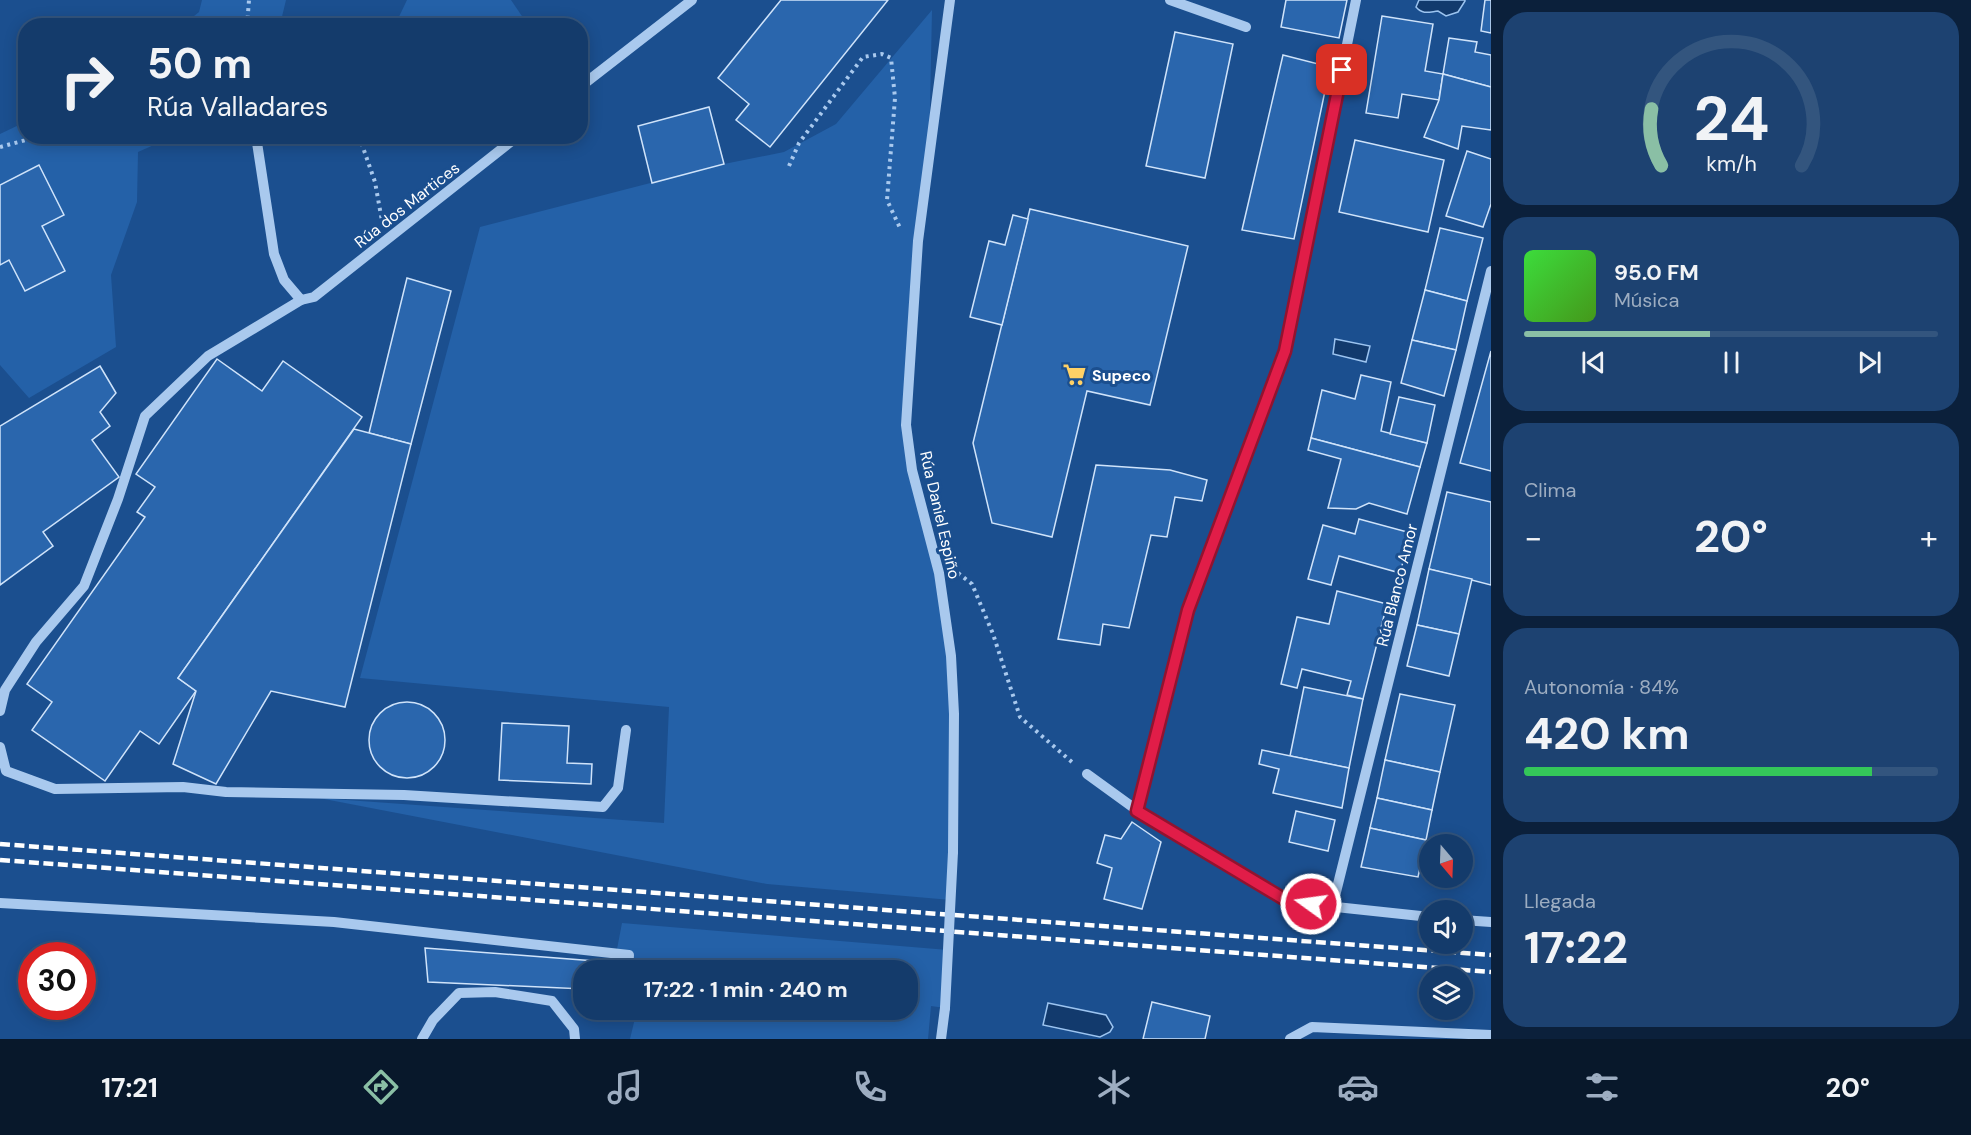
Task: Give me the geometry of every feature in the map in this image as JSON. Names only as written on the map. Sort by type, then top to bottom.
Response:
[{"type":"street","points":[[588,81],[692,0]]},
{"type":"street","name":"Rúa Daniel Espiño","points":[[941,1039],[945,1008],[953,852],[954,714],[951,656],[939,573],[912,470],[906,425],[918,241],[950,0]]},
{"type":"street","points":[[1170,0],[1246,27]]},
{"type":"street","points":[[1137,811],[1188,610],[1285,351],[1356,0]]},
{"type":"street","points":[[0,711],[5,690],[36,642],[84,586],[118,499],[145,416],[208,356],[302,300],[284,280],[274,254],[257,144]]},
{"type":"street","name":"Rúa dos Martices","points":[[302,300],[314,297],[508,144]]},
{"type":"street","name":"Rúa Blanco Amor","points":[[1332,908],[1491,271]]},
{"type":"street","points":[[0,747],[6,771],[56,789],[183,787],[226,792],[404,795],[603,807],[618,788],[626,730]]},
{"type":"street","points":[[1086,774],[1137,811],[1289,902],[1419,916]]},
{"type":"street","points":[[0,903],[334,922],[629,955],[629,960]]},
{"type":"street","points":[[1473,921],[1491,922]]},
{"type":"street","points":[[422,1039],[433,1020],[459,993],[486,992],[552,1001],[574,1029],[575,1039]]},
{"type":"street","points":[[1290,1039],[1312,1027],[1491,1035]]},
{"type":"path","points":[[248,18],[249,0]]},
{"type":"path","points":[[789,166],[799,143],[863,57],[882,54],[891,58],[895,98],[887,200],[900,228],[918,241]]},
{"type":"path","points":[[0,147],[18,142]]},
{"type":"path","points":[[362,144],[375,182],[382,222],[373,250]]},
{"type":"path","points":[[958,573],[972,584],[993,634],[1020,717],[1086,774]]},
{"type":"shaded area","points":[[202,0],[286,0],[282,18],[192,18],[199,12]]},
{"type":"shaded area","points":[[407,0],[511,0],[523,18],[398,18]]},
{"type":"shaded area","points":[[1419,0],[1465,1],[1458,12],[1446,16],[1438,11],[1421,11],[1416,7]]},
{"type":"shaded area","points":[[932,10],[929,156],[906,425],[939,573],[951,656],[951,900],[767,884],[319,798],[664,823],[669,707],[360,678],[480,227],[724,164],[784,152],[836,124]]},
{"type":"shaded area","points":[[18,125],[18,144],[156,144],[138,152],[137,202],[111,275],[116,347],[29,398],[0,365],[0,134]]},
{"type":"shaded area","points":[[1335,339],[1370,346],[1366,362],[1333,354]]},
{"type":"shaded area","points":[[622,923],[948,950],[945,1008],[931,1006],[928,1039],[630,1039],[635,1020],[918,1020],[918,960],[615,960]]},
{"type":"shaded area","points":[[1048,1003],[1106,1015],[1113,1027],[1110,1032],[1100,1037],[1043,1025]]},
{"type":"building","points":[[781,0],[888,0],[770,147],[736,120],[749,104],[718,78]]},
{"type":"building","points":[[1286,0],[1347,0],[1339,38],[1281,27]]},
{"type":"building","points":[[1485,0],[1491,0],[1491,33],[1481,31]]},
{"type":"building","points":[[1382,16],[1433,24],[1425,71],[1443,74],[1439,100],[1402,94],[1398,118],[1366,113]]},
{"type":"building","points":[[1175,32],[1233,44],[1205,178],[1146,166]]},
{"type":"building","points":[[1449,38],[1477,42],[1475,52],[1491,55],[1491,87],[1443,74]]},
{"type":"building","points":[[1283,55],[1330,67],[1294,239],[1242,230]]},
{"type":"building","points":[[1443,74],[1491,87],[1491,130],[1462,126],[1458,149],[1424,137],[1439,100]]},
{"type":"building","points":[[709,107],[724,164],[652,183],[638,126]]},
{"type":"building","points":[[1355,140],[1444,160],[1428,232],[1339,212]]},
{"type":"building","points":[[1467,151],[1491,159],[1491,204],[1483,227],[1446,216]]},
{"type":"building","points":[[39,165],[64,215],[42,226],[65,271],[25,291],[9,260],[0,265],[0,185]]},
{"type":"building","name":"Supeco","points":[[1030,209],[1188,246],[1150,405],[1087,391],[1052,537],[992,523],[973,443]]},
{"type":"building","points":[[1013,215],[1028,219],[1002,325],[970,317],[989,241],[1005,245]]},
{"type":"building","points":[[1440,228],[1483,238],[1467,301],[1425,290]]},
{"type":"building","points":[[407,278],[451,291],[411,444],[369,433]]},
{"type":"building","points":[[1425,290],[1467,301],[1456,350],[1412,340]]},
{"type":"building","points":[[1412,340],[1456,350],[1444,396],[1401,383]]},
{"type":"building","points":[[1491,351],[1491,471],[1460,463]]},
{"type":"building","points":[[217,359],[262,391],[283,361],[362,417],[178,678],[196,691],[159,744],[140,731],[105,781],[32,730],[52,702],[27,684],[145,517],[137,512],[155,487],[136,474]]},
{"type":"building","points":[[100,366],[116,393],[100,412],[110,426],[92,440],[119,477],[43,532],[53,546],[0,585],[0,426]]},
{"type":"building","points":[[1361,375],[1391,382],[1381,431],[1427,443],[1420,467],[1311,438],[1322,390],[1355,399]]},
{"type":"building","points":[[1399,397],[1435,405],[1427,443],[1390,434]]},
{"type":"building","points":[[354,429],[411,444],[345,707],[271,691],[216,784],[173,764],[196,691],[178,678]]},
{"type":"building","points":[[1311,438],[1420,467],[1407,514],[1369,503],[1356,509],[1328,508],[1341,459],[1308,450]]},
{"type":"building","points":[[1096,465],[1170,470],[1207,480],[1202,501],[1175,497],[1167,537],[1151,535],[1129,628],[1103,624],[1100,645],[1058,639]]},
{"type":"building","points":[[1447,492],[1491,502],[1491,585],[1429,569]]},
{"type":"building","points":[[1359,519],[1411,533],[1400,573],[1339,556],[1331,585],[1308,579],[1323,525],[1355,534]]},
{"type":"building","points":[[1429,569],[1472,579],[1459,634],[1417,625]]},
{"type":"building","points":[[1337,591],[1387,604],[1363,699],[1347,695],[1351,681],[1302,669],[1297,688],[1281,684],[1297,617],[1329,624]]},
{"type":"building","points":[[1417,625],[1459,634],[1449,676],[1407,666]]},
{"type":"building","points":[[1304,687],[1363,699],[1349,768],[1290,756]]},
{"type":"building","points":[[1400,694],[1455,705],[1440,772],[1385,760]]},
{"type":"building","points":[[407,702],[421,705],[434,713],[442,726],[445,740],[442,754],[434,767],[421,775],[407,778],[393,775],[380,767],[372,754],[369,740],[372,726],[380,713],[393,705]]},
{"type":"building","points":[[502,723],[569,726],[567,763],[592,764],[591,784],[499,780]]},
{"type":"building","points":[[1262,750],[1349,768],[1342,808],[1273,793],[1279,769],[1259,764]]},
{"type":"building","points":[[1385,760],[1440,772],[1432,810],[1377,798]]},
{"type":"building","points":[[1377,798],[1432,810],[1427,834],[1419,834],[1419,838],[1370,828]]},
{"type":"building","points":[[1296,811],[1335,820],[1328,851],[1289,842]]},
{"type":"building","points":[[1132,822],[1161,842],[1142,909],[1104,899],[1112,868],[1097,863],[1105,835],[1121,839]]},
{"type":"building","points":[[1370,828],[1419,838],[1418,877],[1361,867]]},
{"type":"building","points":[[425,948],[582,960],[573,960],[573,989],[428,982]]},
{"type":"building","points":[[1152,1002],[1210,1016],[1205,1039],[1143,1039]]},
{"type":"railway","points":[[0,844],[1491,955]]},
{"type":"railway","points":[[0,860],[1491,972]]},
{"type":"place","name":"Supeco","points":[[1074,375]]},
{"type":"route","points":[[1311,904],[1289,902],[1137,811],[1188,610],[1285,351],[1342,70]]}]
